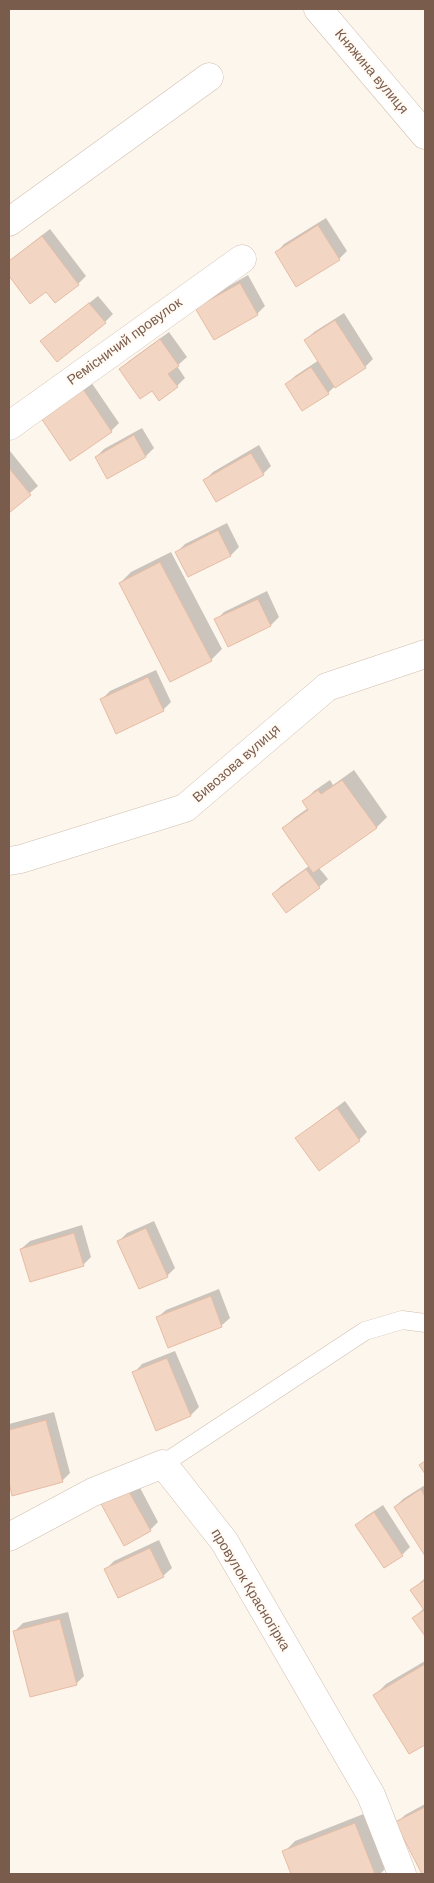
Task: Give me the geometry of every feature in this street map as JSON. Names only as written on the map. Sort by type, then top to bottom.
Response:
[{"type":"street","name":"Княжина вулиця","points":[[318,9],[425,135]]},
{"type":"street","points":[[9,222],[209,77]]},
{"type":"street","name":"Ремісничий провулок","points":[[9,426],[242,259]]},
{"type":"street","name":"Вивозова вулиця","points":[[9,861],[185,808],[327,686],[425,654]]},
{"type":"street","points":[[9,1537],[93,1492],[163,1464]]},
{"type":"street","name":"провулок Красногірка","points":[[163,1464],[229,1550],[370,1795],[402,1874]]},
{"type":"lane","points":[[163,1464],[364,1331],[402,1320],[425,1323]]},
{"type":"building","points":[[318,225],[340,260],[296,287],[275,252]]},
{"type":"building","points":[[42,236],[79,285],[55,303],[46,292],[30,304],[9,276],[9,261]]},
{"type":"building","points":[[240,283],[258,315],[214,340],[195,308]]},
{"type":"building","points":[[89,303],[106,323],[57,362],[40,341]]},
{"type":"building","points":[[335,320],[366,368],[335,388],[304,340]]},
{"type":"building","points":[[160,339],[179,366],[168,374],[178,387],[159,401],[152,391],[140,399],[119,369]]},
{"type":"building","points":[[311,367],[329,394],[302,411],[285,384]]},
{"type":"building","points":[[81,386],[112,432],[70,461],[39,415]]},
{"type":"building","points":[[134,435],[146,457],[107,479],[95,457]]},
{"type":"building","points":[[251,453],[264,475],[216,502],[203,480]]},
{"type":"building","points":[[9,468],[31,495],[9,513]]},
{"type":"building","points":[[218,530],[231,556],[188,577],[175,552]]},
{"type":"building","points":[[160,562],[212,661],[170,682],[119,583]]},
{"type":"building","points":[[258,599],[271,626],[228,647],[214,619]]},
{"type":"building","points":[[148,677],[164,711],[116,734],[100,699]]},
{"type":"building","points":[[342,780],[377,828],[313,873],[282,828],[308,810],[302,801],[318,790],[321,794]]},
{"type":"building","points":[[306,869],[320,888],[286,913],[272,894]]},
{"type":"building","points":[[337,1108],[360,1141],[319,1171],[295,1138]]},
{"type":"building","points":[[146,1228],[168,1277],[139,1289],[117,1241]]},
{"type":"building","points":[[74,1233],[84,1266],[30,1282],[20,1249]]},
{"type":"building","points":[[211,1296],[222,1327],[168,1348],[156,1317]]},
{"type":"building","points":[[167,1358],[191,1416],[156,1431],[132,1372]]},
{"type":"building","points":[[46,1420],[63,1482],[12,1496],[9,1482],[9,1430]]},
{"type":"building","points":[[425,1461],[425,1474],[419,1465]]},
{"type":"building","points":[[127,1488],[151,1531],[124,1546],[100,1502]]},
{"type":"building","points":[[421,1489],[425,1497],[425,1556],[394,1507]]},
{"type":"building","points":[[374,1512],[403,1556],[384,1568],[355,1525]]},
{"type":"building","points":[[150,1548],[164,1577],[118,1598],[104,1569]]},
{"type":"building","points":[[425,1580],[425,1636],[412,1618],[424,1610],[410,1590]]},
{"type":"building","points":[[60,1619],[77,1685],[30,1697],[13,1631]]},
{"type":"building","points":[[425,1664],[425,1745],[409,1754],[373,1695]]},
{"type":"building","points":[[425,1807],[425,1874],[422,1874],[395,1822]]},
{"type":"building","points":[[355,1823],[375,1874],[291,1874],[282,1851]]}]
